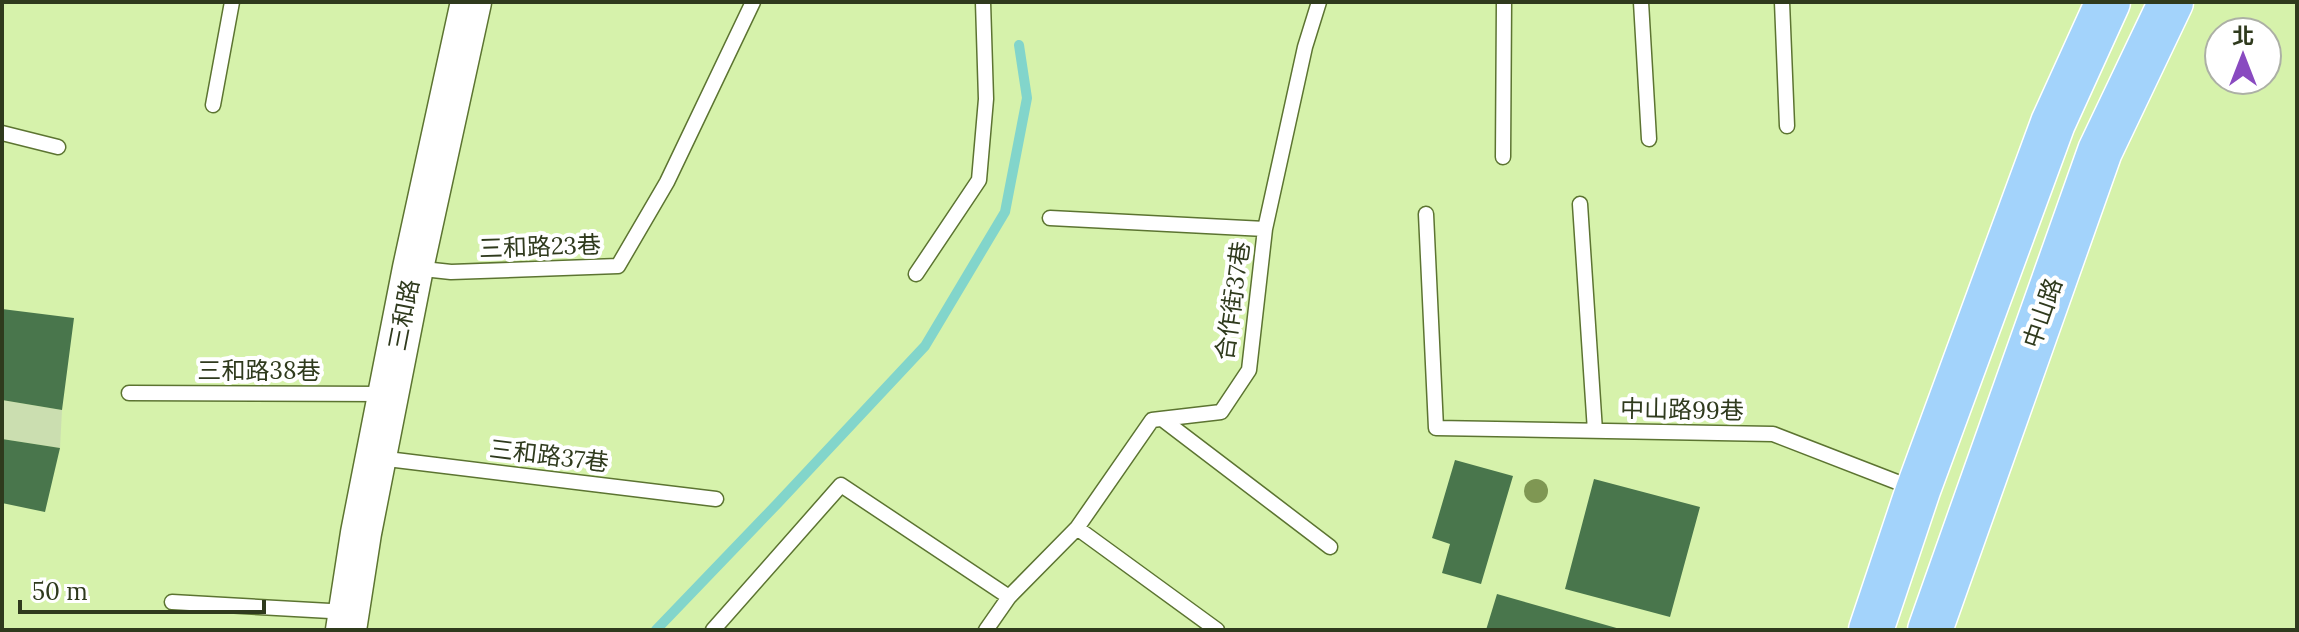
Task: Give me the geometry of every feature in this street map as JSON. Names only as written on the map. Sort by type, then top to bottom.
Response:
[{"type":"main road","points":[[1871,630],[1918,490],[2053,123],[2108,2]]},
{"type":"main road","name":"中山路","points":[[1930,630],[2100,151],[2171,2]]},
{"type":"street","name":"三和路","points":[[347,621],[413,268],[471,2]]},
{"type":"lane","points":[[213,105],[232,2]]},
{"type":"lane","name":"三和路23巷","points":[[413,268],[451,272],[618,266],[667,182],[753,2]]},
{"type":"lane","points":[[916,274],[979,180],[986,99],[983,2]]},
{"type":"lane","name":"合作街37巷","points":[[1162,419],[1221,412],[1249,370],[1265,229],[1305,47],[1319,2]]},
{"type":"lane","points":[[1503,157],[1504,2]]},
{"type":"lane","points":[[1641,2],[1649,139]]},
{"type":"lane","points":[[1782,2],[1787,126]]},
{"type":"lane","points":[[2,133],[58,147]]},
{"type":"lane","points":[[1580,204],[1595,431]]},
{"type":"lane","name":"中山路99巷","points":[[1426,214],[1436,428],[1773,434],[1918,490]]},
{"type":"lane","points":[[1050,218],[1265,229]]},
{"type":"lane","name":"三和路38巷","points":[[129,393],[389,394]]},
{"type":"lane","points":[[986,630],[1009,597],[1077,528],[1152,420],[1162,419],[1330,547]]},
{"type":"lane","name":"三和路37巷","points":[[376,457],[716,499]]},
{"type":"lane","points":[[713,630],[841,485],[1009,597]]},
{"type":"lane","points":[[1077,528],[1217,630]]},
{"type":"lane","points":[[172,602],[347,621]]},
{"type":"green space","points":[[2,400],[62,410],[60,448],[2,439]]},
{"type":"building","points":[[2,309],[74,318],[62,410],[2,400]]},
{"type":"building","points":[[2,439],[60,448],[45,512],[2,503]]},
{"type":"building","points":[[1455,460],[1513,476],[1481,584],[1442,573],[1450,544],[1432,538]]},
{"type":"building","points":[[1594,479],[1700,507],[1670,617],[1565,589]]},
{"type":"building","points":[[1497,594],[1620,629],[1620,630],[1486,630]]},
{"type":"waterway","points":[[656,630],[925,346],[1005,212],[1027,98],[1019,45]]}]
